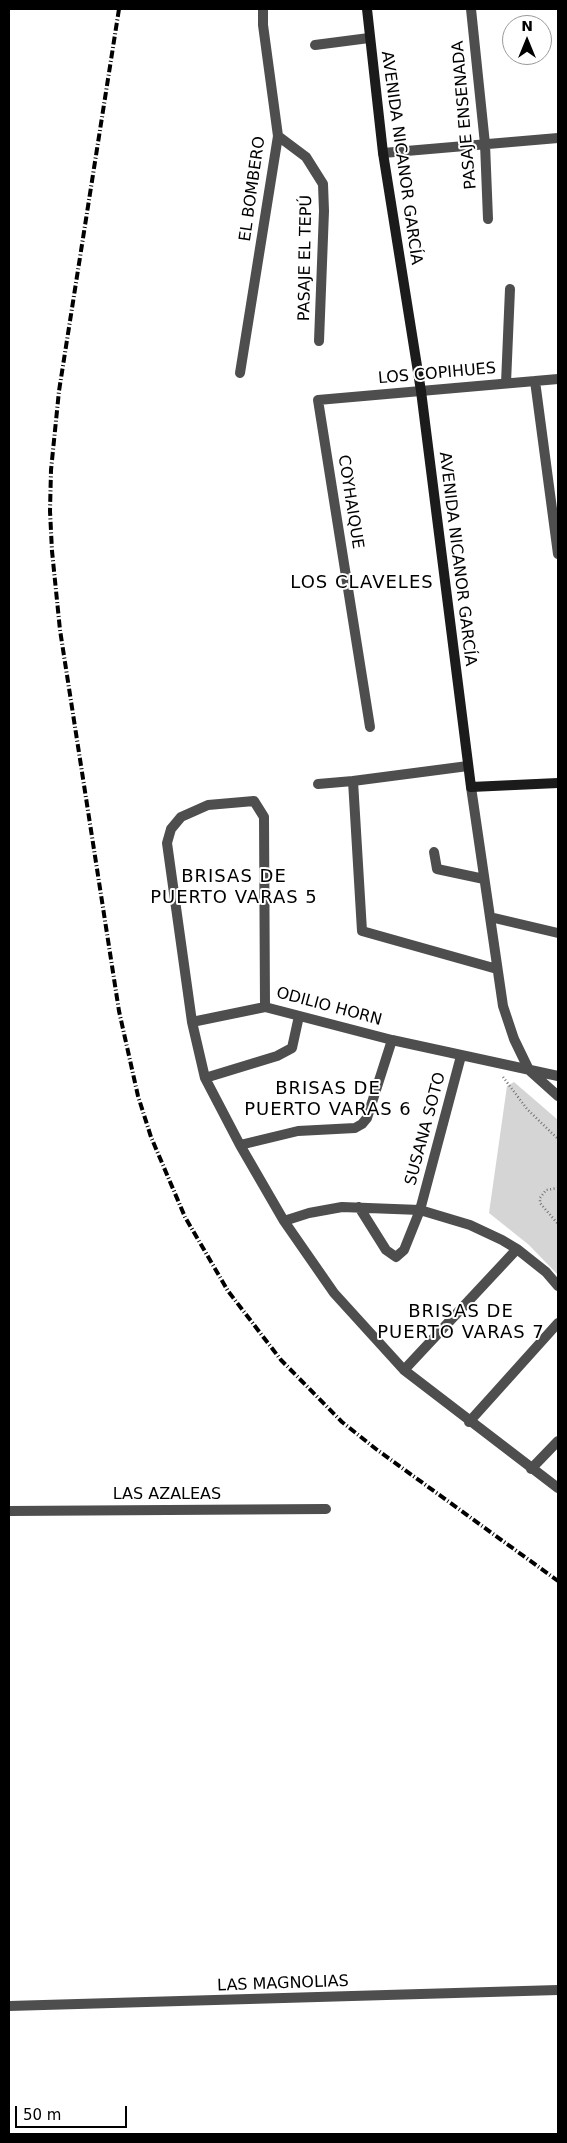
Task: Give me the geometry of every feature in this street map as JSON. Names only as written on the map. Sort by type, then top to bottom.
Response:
[{"type":"street","name":"EL BOMBERO","points":[[240,374],[278,136],[263,24],[263,9]]},
{"type":"street","name":"AVENIDA NICANOR GARCÍA","points":[[367,9],[384,153],[421,391],[468,766],[501,997],[508,1024],[529,1070],[558,1096]]},
{"type":"street","name":"PASAJE ENSENADA","points":[[471,9],[484,144],[488,219]]},
{"type":"street","points":[[315,45],[369,38]]},
{"type":"street","name":"PASAJE EL TEPÚ","points":[[278,136],[306,157],[323,184],[324,211],[319,341]]},
{"type":"street","points":[[384,153],[558,138]]},
{"type":"street","points":[[506,384],[510,289]]},
{"type":"street","name":"LOS COPIHUES","points":[[318,400],[558,379]]},
{"type":"street","points":[[535,381],[558,554]]},
{"type":"street","name":"COYHAIQUE","points":[[318,400],[370,727]]},
{"type":"street","points":[[318,784],[468,766]]},
{"type":"street","points":[[353,781],[362,931],[497,969]]},
{"type":"street","points":[[471,787],[558,783]]},
{"type":"street","name":"ODILIO HORN","points":[[192,1022],[167,844],[171,829],[181,817],[208,805],[254,801],[264,817],[265,1007],[392,1040],[558,1076]]},
{"type":"street","points":[[434,852],[437,869],[484,879]]},
{"type":"street","points":[[490,917],[558,933]]},
{"type":"street","points":[[265,1007],[192,1022],[205,1078],[240,1145],[284,1221],[334,1293],[404,1370],[469,1422],[558,1488]]},
{"type":"street","points":[[205,1078],[277,1056],[292,1048],[299,1016]]},
{"type":"street","points":[[240,1145],[298,1131],[355,1128],[362,1124],[367,1118],[392,1040]]},
{"type":"street","name":"SUSANA SOTO","points":[[359,1207],[386,1250],[396,1257],[404,1250],[420,1210],[461,1056]]},
{"type":"street","points":[[284,1221],[326,1210],[359,1207],[420,1210],[470,1225],[518,1249],[546,1272],[558,1286]]},
{"type":"street","points":[[404,1370],[518,1249]]},
{"type":"street","points":[[469,1422],[558,1323]]},
{"type":"street","points":[[531,1469],[558,1441]]},
{"type":"street","name":"LAS AZALEAS","points":[[9,1511],[326,1509]]},
{"type":"street","name":"LAS MAGNOLIAS","points":[[9,2006],[558,1990]]},
{"type":"path","points":[[496,1063],[501,1074],[527,1109],[557,1136]]},
{"type":"path","points":[[558,1188],[546,1190],[540,1198],[540,1203],[558,1224]]},
{"type":"shaded area","points":[[514,1082],[558,1120],[558,1275],[529,1245],[489,1213],[507,1086]]},
{"type":"railway","points":[[119,9],[59,391],[51,470],[50,511],[60,630],[119,1011],[138,1096],[151,1137],[185,1217],[228,1291],[281,1360],[342,1422],[376,1449],[558,1581]]},
{"type":"district","name":"LOS CLAVELES","points":[[362,583]]},
{"type":"district","name":"BRISAS DE PUERTO VARAS 5","points":[[234,888]]},
{"type":"district","name":"BRISAS DE PUERTO VARAS 6","points":[[328,1099]]},
{"type":"district","name":"BRISAS DE PUERTO VARAS 7","points":[[461,1322]]}]
